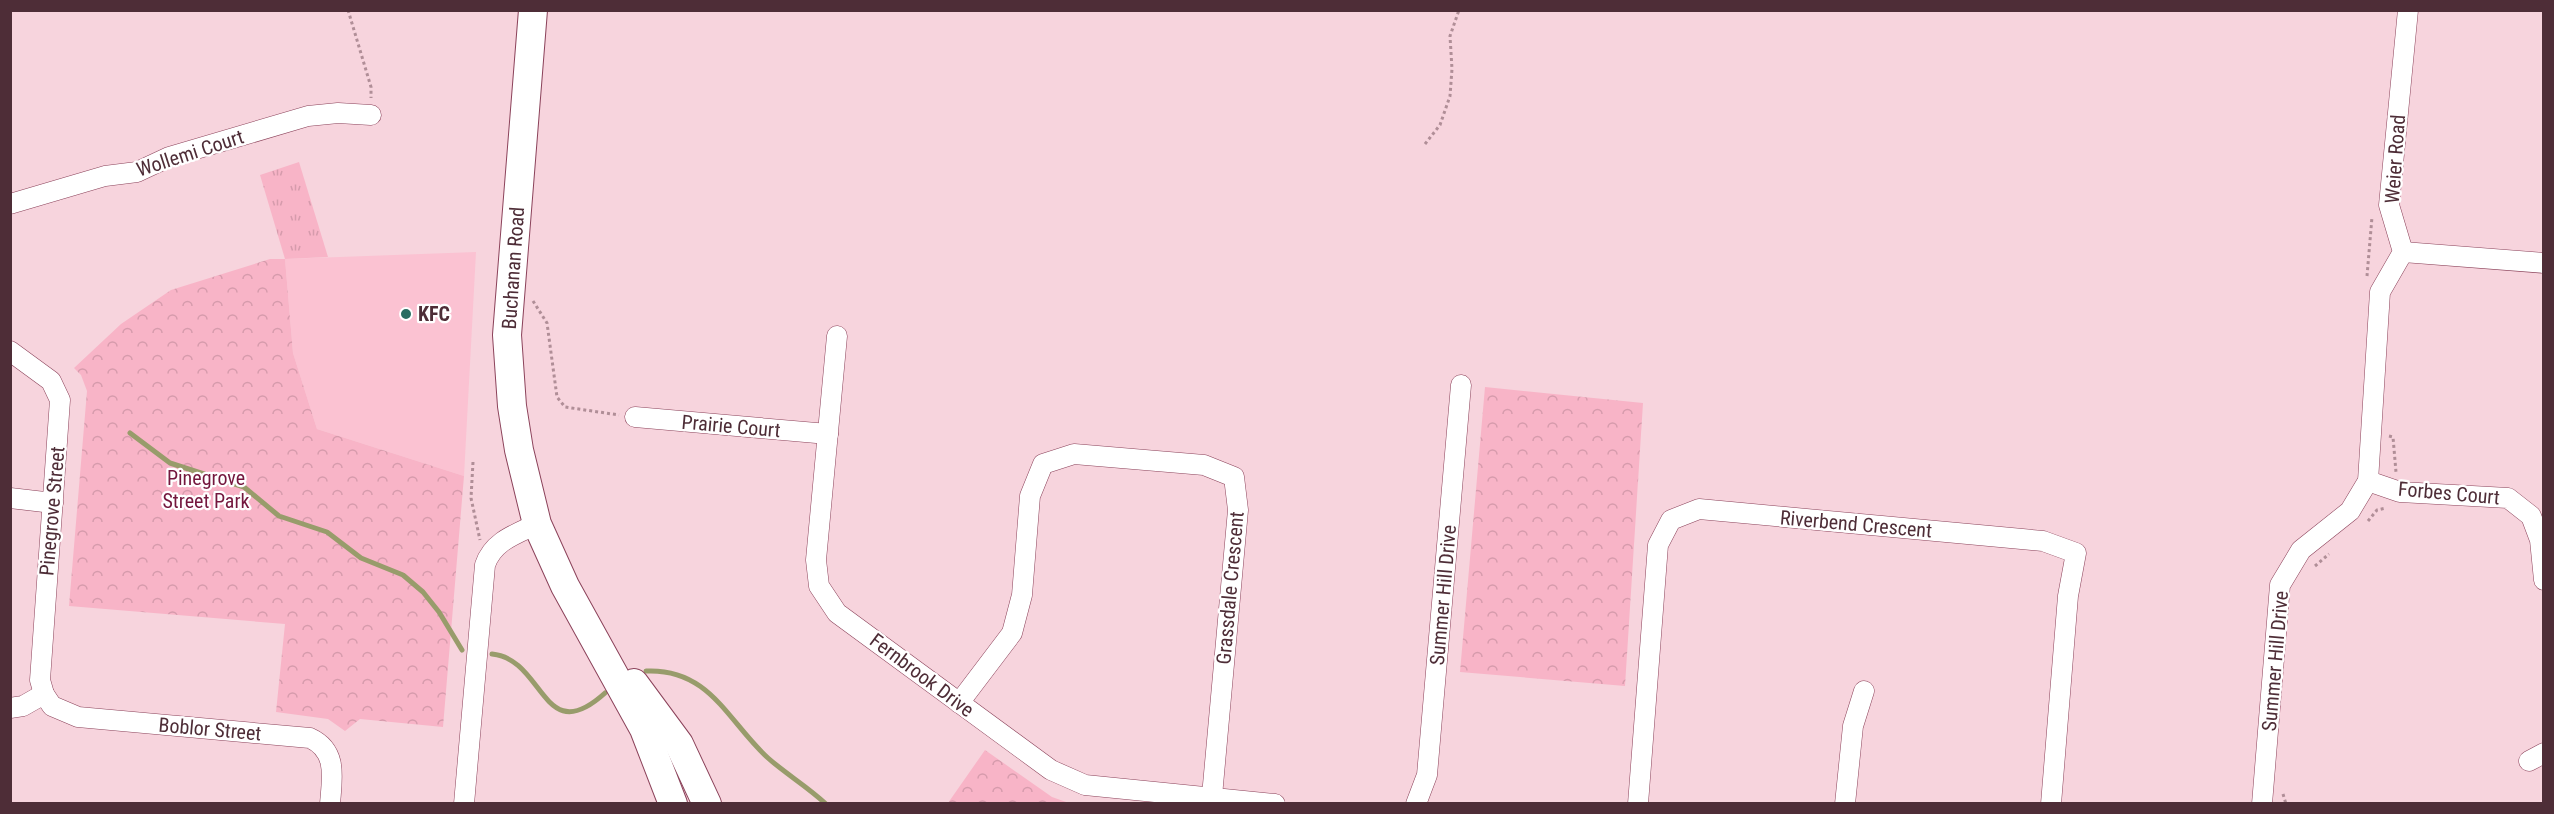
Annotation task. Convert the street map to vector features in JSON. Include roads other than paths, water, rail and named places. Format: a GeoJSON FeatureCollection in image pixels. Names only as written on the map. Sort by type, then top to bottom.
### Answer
{"type":"FeatureCollection","features":[{"type":"Feature","properties":{"kind":"main road","name":"Buchanan Road"},"geometry":{"type":"LineString","coordinates":[[533,10],[507,335],[512,406],[519,450],[537,524],[565,586],[644,729],[673,804]]}},
{"type":"Feature","properties":{"kind":"main road","name":"Buchanan Road"},"geometry":{"type":"LineString","coordinates":[[565,586],[679,744],[707,804]]}},
{"type":"Feature","properties":{"kind":"street","name":"Weier Road"},"geometry":{"type":"LineString","coordinates":[[2403,252],[2389,205],[2408,10]]}},
{"type":"Feature","properties":{"kind":"street","name":"Wollemi Court"},"geometry":{"type":"LineString","coordinates":[[10,204],[105,176],[137,172],[169,157],[308,116],[338,113],[371,115]]}},
{"type":"Feature","properties":{"kind":"street"},"geometry":{"type":"LineString","coordinates":[[2368,481],[2380,292],[2403,252],[2544,264]]}},
{"type":"Feature","properties":{"kind":"street","name":"Fernbrook Drive"},"geometry":{"type":"LineString","coordinates":[[837,336],[816,560],[819,586],[837,613],[1051,770],[1084,784],[1275,804]]}},
{"type":"Feature","properties":{"kind":"street","name":"Pinegrove Street"},"geometry":{"type":"LineString","coordinates":[[10,351],[51,381],[59,394],[60,408],[42,628],[40,673],[44,694]]}},
{"type":"Feature","properties":{"kind":"street","name":"Summer Hill Drive"},"geometry":{"type":"LineString","coordinates":[[1416,804],[1427,775],[1461,385]]}},
{"type":"Feature","properties":{"kind":"street","name":"Prairie Court"},"geometry":{"type":"LineString","coordinates":[[635,417],[828,434]]}},
{"type":"Feature","properties":{"kind":"street","name":"Grassdale Crescent"},"geometry":{"type":"LineString","coordinates":[[958,702],[1012,633],[1022,595],[1030,496],[1043,464],[1074,454],[1204,465],[1234,477],[1238,510],[1212,796]]}},
{"type":"Feature","properties":{"kind":"street","name":"Summer Hill Drive"},"geometry":{"type":"LineString","coordinates":[[2262,804],[2280,585],[2301,550],[2350,511],[2368,481]]}},
{"type":"Feature","properties":{"kind":"street","name":"Forbes Court"},"geometry":{"type":"LineString","coordinates":[[2368,481],[2393,489],[2508,498],[2531,516],[2540,540],[2544,580]]}},
{"type":"Feature","properties":{"kind":"street"},"geometry":{"type":"LineString","coordinates":[[10,498],[52,503]]}},
{"type":"Feature","properties":{"kind":"street","name":"Riverbend Crescent"},"geometry":{"type":"LineString","coordinates":[[1638,804],[1658,545],[1671,520],[1699,509],[2043,541],[2076,553],[2068,596],[2051,804]]}},
{"type":"Feature","properties":{"kind":"street"},"geometry":{"type":"LineString","coordinates":[[464,804],[488,554],[505,539],[537,524]]}},
{"type":"Feature","properties":{"kind":"street"},"geometry":{"type":"LineString","coordinates":[[1845,804],[1853,726],[1864,691]]}},
{"type":"Feature","properties":{"kind":"street"},"geometry":{"type":"LineString","coordinates":[[10,708],[23,706],[44,694]]}},
{"type":"Feature","properties":{"kind":"street","name":"Boblor Street"},"geometry":{"type":"LineString","coordinates":[[44,694],[56,709],[78,717],[310,738],[320,744],[330,757],[332,772],[330,804]]}},
{"type":"Feature","properties":{"kind":"waterway"},"geometry":{"type":"LineString","coordinates":[[130,433],[170,463],[244,487],[279,516],[327,532],[361,558],[403,575],[423,592],[439,612],[462,650]]}},
{"type":"Feature","properties":{"kind":"waterway"},"geometry":{"type":"LineString","coordinates":[[492,654],[509,659],[523,670],[556,707],[568,712],[584,708],[605,693]]}},
{"type":"Feature","properties":{"kind":"waterway"},"geometry":{"type":"LineString","coordinates":[[646,671],[668,672],[686,678],[702,688],[716,700],[768,758],[826,804]]}},
{"type":"Feature","properties":{"kind":"place","name":"KFC"},"geometry":{"type":"Point","coordinates":[406,314]}},
{"type":"Feature","properties":{"kind":"park label","name":"Pinegrove Street Park"},"geometry":{"type":"Point","coordinates":[206,490]}}]}
